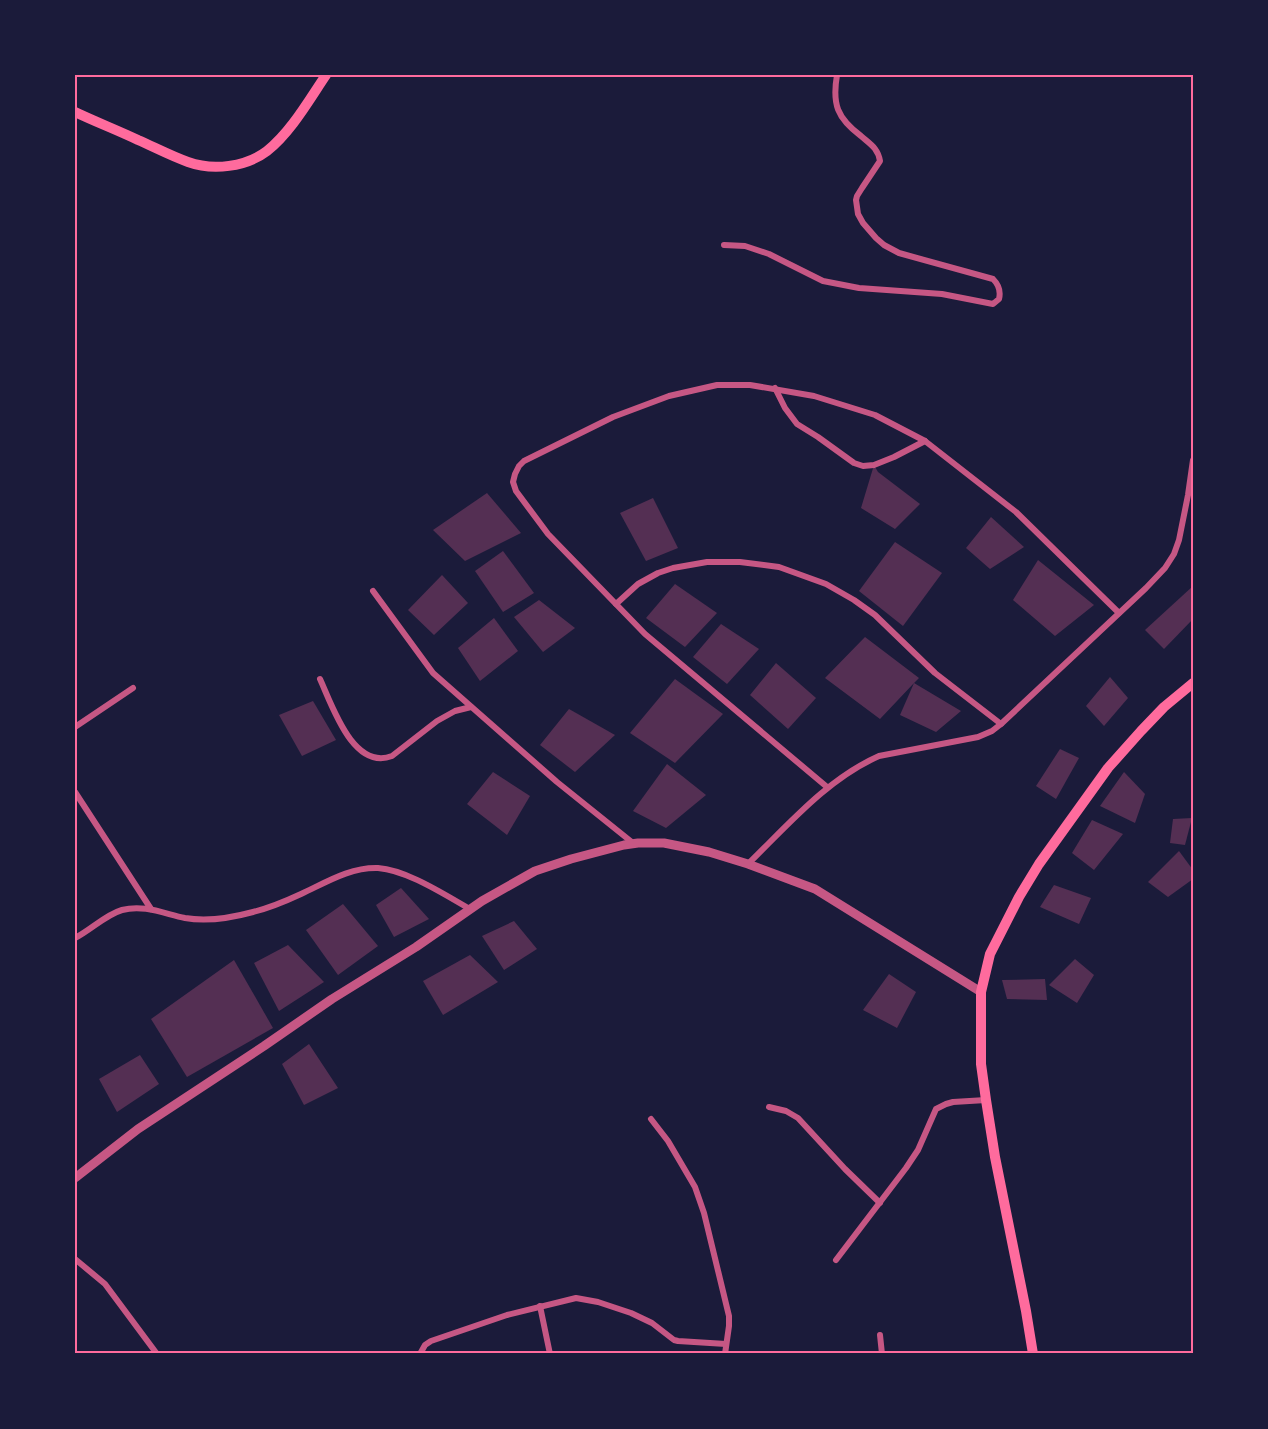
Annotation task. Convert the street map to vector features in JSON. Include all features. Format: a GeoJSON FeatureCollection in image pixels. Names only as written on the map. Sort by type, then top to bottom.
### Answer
{"type":"FeatureCollection","features":[{"type":"Feature","properties":{"kind":"main road"},"geometry":{"type":"LineString","coordinates":[[75,111],[189,162],[212,167],[234,165],[255,158],[268,150],[302,110],[326,75]]}},
{"type":"Feature","properties":{"kind":"main road"},"geometry":{"type":"LineString","coordinates":[[1033,1354],[995,1157],[981,1064],[981,992],[990,954],[1039,864],[1108,768],[1140,731],[1193,682]]}},
{"type":"Feature","properties":{"kind":"street"},"geometry":{"type":"LineString","coordinates":[[724,245],[745,246],[769,254],[823,281],[858,288],[942,294],[993,304],[999,299],[1000,291],[993,279],[899,253],[884,245],[862,223],[856,204],[857,196],[880,161],[879,154],[875,147],[850,127],[837,109],[835,90],[837,75]]}},
{"type":"Feature","properties":{"kind":"street"},"geometry":{"type":"LineString","coordinates":[[827,787],[645,634],[548,534],[516,491],[513,482],[519,466],[524,461],[614,417],[669,396],[717,385],[750,385],[813,396],[875,415],[925,441],[1016,512],[1119,613]]}},
{"type":"Feature","properties":{"kind":"street"},"geometry":{"type":"LineString","coordinates":[[775,388],[784,408],[797,424],[854,463],[863,466],[874,465],[925,441]]}},
{"type":"Feature","properties":{"kind":"street"},"geometry":{"type":"LineString","coordinates":[[748,864],[827,787],[853,770],[879,756],[978,737],[1001,724],[1165,568],[1179,540],[1193,460]]}},
{"type":"Feature","properties":{"kind":"street"},"geometry":{"type":"LineString","coordinates":[[616,604],[638,584],[673,568],[706,562],[740,562],[779,567],[826,584],[854,600],[875,615],[935,673],[1001,724]]}},
{"type":"Feature","properties":{"kind":"street"},"geometry":{"type":"LineString","coordinates":[[373,591],[433,673],[557,782],[633,844]]}},
{"type":"Feature","properties":{"kind":"street"},"geometry":{"type":"LineString","coordinates":[[320,679],[349,740],[358,749],[379,759],[392,756],[437,721],[454,711],[471,707]]}},
{"type":"Feature","properties":{"kind":"street"},"geometry":{"type":"LineString","coordinates":[[75,727],[133,688]]}},
{"type":"Feature","properties":{"kind":"street"},"geometry":{"type":"LineString","coordinates":[[75,792],[151,909]]}},
{"type":"Feature","properties":{"kind":"street"},"geometry":{"type":"LineString","coordinates":[[75,1178],[138,1129],[332,999],[416,947],[482,901],[535,871],[633,844],[664,843],[709,852],[815,889],[981,992]]}},
{"type":"Feature","properties":{"kind":"street"},"geometry":{"type":"LineString","coordinates":[[75,938],[121,910],[151,909],[185,918],[219,919],[255,912],[351,871],[378,868],[397,872],[470,909]]}},
{"type":"Feature","properties":{"kind":"street"},"geometry":{"type":"LineString","coordinates":[[836,1260],[918,1150],[936,1109],[953,1102],[986,1100]]}},
{"type":"Feature","properties":{"kind":"street"},"geometry":{"type":"LineString","coordinates":[[769,1107],[786,1111],[798,1118],[844,1169],[880,1203]]}},
{"type":"Feature","properties":{"kind":"street"},"geometry":{"type":"LineString","coordinates":[[651,1119],[684,1166],[701,1204],[727,1305],[729,1326],[725,1354]]}},
{"type":"Feature","properties":{"kind":"street"},"geometry":{"type":"LineString","coordinates":[[75,1259],[105,1284],[157,1354]]}},
{"type":"Feature","properties":{"kind":"street"},"geometry":{"type":"LineString","coordinates":[[420,1354],[425,1345],[431,1341],[507,1315],[576,1298],[637,1316],[652,1323],[678,1341],[726,1344]]}},
{"type":"Feature","properties":{"kind":"street"},"geometry":{"type":"LineString","coordinates":[[540,1306],[550,1354]]}},
{"type":"Feature","properties":{"kind":"street"},"geometry":{"type":"LineString","coordinates":[[880,1335],[882,1354]]}},
{"type":"Feature","properties":{"kind":"building"},"geometry":{"type":"Polygon","coordinates":[[[874,465],[878,472],[920,504],[895,529],[861,508],[874,465]]]}},
{"type":"Feature","properties":{"kind":"building"},"geometry":{"type":"Polygon","coordinates":[[[487,493],[521,533],[465,561],[433,530],[487,493]]]}},
{"type":"Feature","properties":{"kind":"building"},"geometry":{"type":"Polygon","coordinates":[[[653,498],[678,548],[646,561],[620,513],[653,498]]]}},
{"type":"Feature","properties":{"kind":"building"},"geometry":{"type":"Polygon","coordinates":[[[991,517],[1024,547],[990,569],[966,548],[991,517]]]}},
{"type":"Feature","properties":{"kind":"building"},"geometry":{"type":"Polygon","coordinates":[[[895,542],[942,573],[903,626],[859,591],[895,542]]]}},
{"type":"Feature","properties":{"kind":"building"},"geometry":{"type":"Polygon","coordinates":[[[503,551],[534,593],[503,612],[475,571],[503,551]]]}},
{"type":"Feature","properties":{"kind":"building"},"geometry":{"type":"Polygon","coordinates":[[[1038,560],[1094,605],[1055,636],[1013,600],[1038,560]]]}},
{"type":"Feature","properties":{"kind":"building"},"geometry":{"type":"Polygon","coordinates":[[[442,575],[468,603],[434,635],[408,610],[442,575]]]}},
{"type":"Feature","properties":{"kind":"building"},"geometry":{"type":"Polygon","coordinates":[[[675,584],[717,613],[685,647],[646,618],[675,584]]]}},
{"type":"Feature","properties":{"kind":"building"},"geometry":{"type":"Polygon","coordinates":[[[1193,586],[1193,619],[1164,649],[1145,630],[1193,586]]]}},
{"type":"Feature","properties":{"kind":"building"},"geometry":{"type":"Polygon","coordinates":[[[539,600],[575,628],[543,652],[514,617],[539,600]]]}},
{"type":"Feature","properties":{"kind":"building"},"geometry":{"type":"Polygon","coordinates":[[[494,618],[518,651],[480,681],[458,648],[494,618]]]}},
{"type":"Feature","properties":{"kind":"building"},"geometry":{"type":"Polygon","coordinates":[[[721,624],[759,649],[727,684],[693,657],[721,624]]]}},
{"type":"Feature","properties":{"kind":"building"},"geometry":{"type":"Polygon","coordinates":[[[865,637],[919,678],[880,719],[825,678],[865,637]]]}},
{"type":"Feature","properties":{"kind":"building"},"geometry":{"type":"Polygon","coordinates":[[[776,663],[816,698],[788,729],[750,695],[776,663]]]}},
{"type":"Feature","properties":{"kind":"building"},"geometry":{"type":"Polygon","coordinates":[[[1110,677],[1128,698],[1104,726],[1086,706],[1110,677]]]}},
{"type":"Feature","properties":{"kind":"building"},"geometry":{"type":"Polygon","coordinates":[[[675,679],[723,714],[675,763],[630,733],[675,679]]]}},
{"type":"Feature","properties":{"kind":"building"},"geometry":{"type":"Polygon","coordinates":[[[914,683],[961,711],[936,732],[900,715],[914,683]]]}},
{"type":"Feature","properties":{"kind":"building"},"geometry":{"type":"Polygon","coordinates":[[[313,701],[336,740],[302,756],[279,715],[313,701]]]}},
{"type":"Feature","properties":{"kind":"building"},"geometry":{"type":"Polygon","coordinates":[[[569,709],[615,735],[575,772],[540,745],[569,709]]]}},
{"type":"Feature","properties":{"kind":"building"},"geometry":{"type":"Polygon","coordinates":[[[1060,749],[1079,758],[1056,799],[1036,786],[1060,749]]]}},
{"type":"Feature","properties":{"kind":"building"},"geometry":{"type":"Polygon","coordinates":[[[667,764],[706,795],[666,828],[633,811],[667,764]]]}},
{"type":"Feature","properties":{"kind":"building"},"geometry":{"type":"Polygon","coordinates":[[[493,772],[530,796],[507,835],[467,804],[493,772]]]}},
{"type":"Feature","properties":{"kind":"building"},"geometry":{"type":"Polygon","coordinates":[[[1124,772],[1145,794],[1135,823],[1100,806],[1124,772]]]}},
{"type":"Feature","properties":{"kind":"building"},"geometry":{"type":"Polygon","coordinates":[[[1192,818],[1185,845],[1170,843],[1173,819],[1192,818]]]}},
{"type":"Feature","properties":{"kind":"building"},"geometry":{"type":"Polygon","coordinates":[[[1092,820],[1123,834],[1094,870],[1072,853],[1092,820]]]}},
{"type":"Feature","properties":{"kind":"building"},"geometry":{"type":"Polygon","coordinates":[[[1179,851],[1193,870],[1193,879],[1168,897],[1148,882],[1179,851]]]}},
{"type":"Feature","properties":{"kind":"building"},"geometry":{"type":"Polygon","coordinates":[[[1054,885],[1091,898],[1079,924],[1040,907],[1054,885]]]}},
{"type":"Feature","properties":{"kind":"building"},"geometry":{"type":"Polygon","coordinates":[[[401,888],[429,919],[394,937],[376,905],[401,888]]]}},
{"type":"Feature","properties":{"kind":"building"},"geometry":{"type":"Polygon","coordinates":[[[343,904],[378,946],[338,975],[306,930],[343,904]]]}},
{"type":"Feature","properties":{"kind":"building"},"geometry":{"type":"Polygon","coordinates":[[[514,921],[537,949],[504,970],[482,936],[514,921]]]}},
{"type":"Feature","properties":{"kind":"building"},"geometry":{"type":"Polygon","coordinates":[[[288,945],[324,982],[279,1011],[254,963],[288,945]]]}},
{"type":"Feature","properties":{"kind":"building"},"geometry":{"type":"Polygon","coordinates":[[[470,955],[498,982],[443,1015],[423,981],[470,955]]]}},
{"type":"Feature","properties":{"kind":"building"},"geometry":{"type":"Polygon","coordinates":[[[1075,959],[1094,975],[1077,1003],[1049,985],[1075,959]]]}},
{"type":"Feature","properties":{"kind":"building"},"geometry":{"type":"Polygon","coordinates":[[[234,960],[273,1028],[187,1077],[151,1019],[234,960]]]}},
{"type":"Feature","properties":{"kind":"building"},"geometry":{"type":"Polygon","coordinates":[[[889,974],[916,992],[897,1028],[863,1010],[889,974]]]}},
{"type":"Feature","properties":{"kind":"building"},"geometry":{"type":"Polygon","coordinates":[[[1045,979],[1047,1000],[1007,999],[1002,980],[1045,979]]]}},
{"type":"Feature","properties":{"kind":"building"},"geometry":{"type":"Polygon","coordinates":[[[309,1044],[338,1088],[304,1105],[282,1064],[309,1044]]]}},
{"type":"Feature","properties":{"kind":"building"},"geometry":{"type":"Polygon","coordinates":[[[140,1055],[159,1084],[117,1112],[99,1079],[140,1055]]]}}]}
